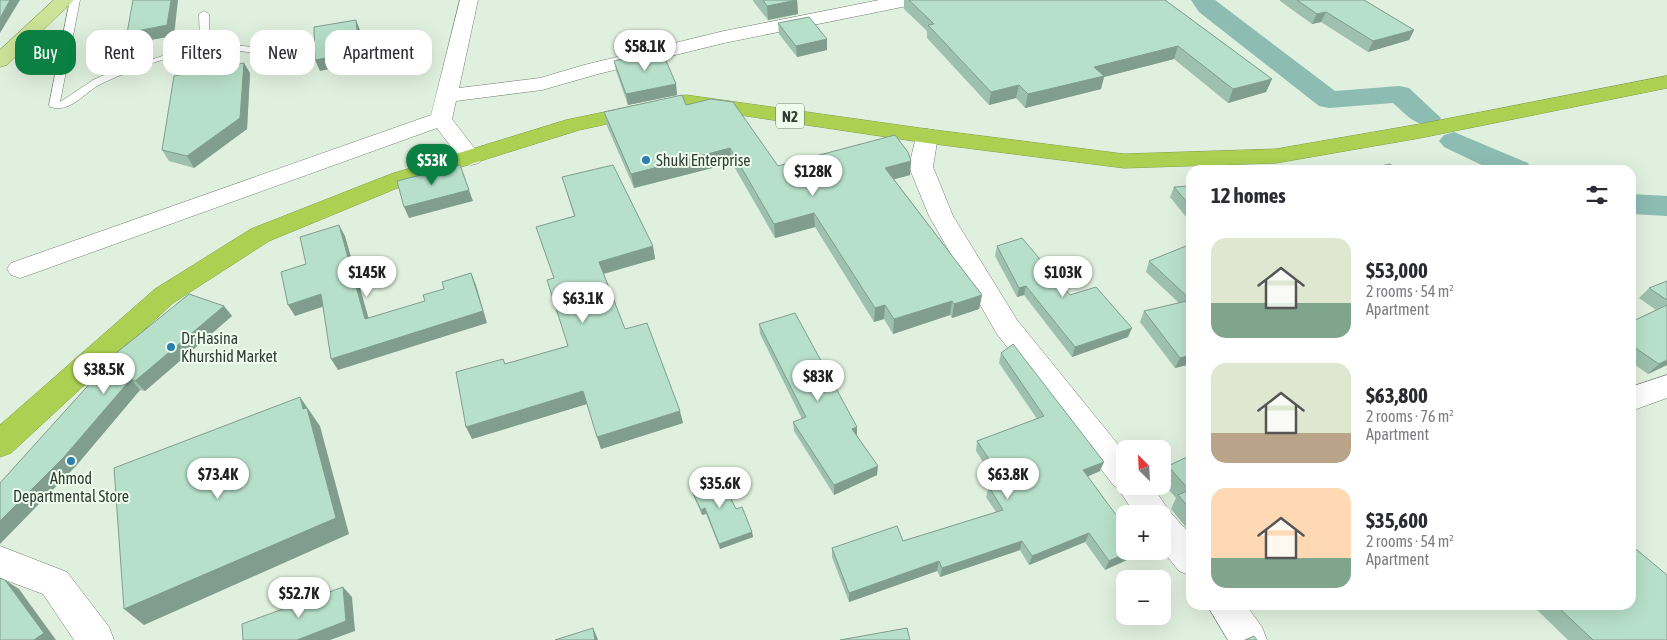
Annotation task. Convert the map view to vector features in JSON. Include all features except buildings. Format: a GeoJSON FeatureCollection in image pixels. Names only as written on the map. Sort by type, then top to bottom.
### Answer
{"type":"FeatureCollection","features":[{"type":"Feature","properties":{"kind":"highway","name":"N2"},"geometry":{"type":"LineString","coordinates":[[0,444],[164,296],[260,236],[399,179],[574,125],[686,101],[927,136],[1124,161],[1276,156],[1420,131],[1667,82]]}},
{"type":"Feature","properties":{"kind":"main road"},"geometry":{"type":"LineString","coordinates":[[0,61],[65,0]]}},
{"type":"Feature","properties":{"kind":"street"},"geometry":{"type":"LineString","coordinates":[[469,0],[444,107],[471,158]]}},
{"type":"Feature","properties":{"kind":"street"},"geometry":{"type":"LineString","coordinates":[[20,269],[444,107],[724,37],[907,0]]}},
{"type":"Feature","properties":{"kind":"street"},"geometry":{"type":"LineString","coordinates":[[927,136],[921,167],[941,216],[1007,326],[1116,465]]}},
{"type":"Feature","properties":{"kind":"street"},"geometry":{"type":"LineString","coordinates":[[1636,396],[1667,386]]}},
{"type":"Feature","properties":{"kind":"street"},"geometry":{"type":"LineString","coordinates":[[1140,495],[1148,505]]}},
{"type":"Feature","properties":{"kind":"street"},"geometry":{"type":"LineString","coordinates":[[1171,535],[1186,554]]}},
{"type":"Feature","properties":{"kind":"street"},"geometry":{"type":"LineString","coordinates":[[0,562],[55,584],[96,640]]}},
{"type":"Feature","properties":{"kind":"street"},"geometry":{"type":"LineString","coordinates":[[1228,610],[1249,640]]}},
{"type":"Feature","properties":{"kind":"lane"},"geometry":{"type":"LineString","coordinates":[[75,0],[54,105],[65,104],[96,82],[163,58]]}},
{"type":"Feature","properties":{"kind":"lane"},"geometry":{"type":"LineString","coordinates":[[204,14],[204,30]]}},
{"type":"Feature","properties":{"kind":"waterway"},"geometry":{"type":"LineString","coordinates":[[1203,0],[1208,7],[1329,100],[1399,94],[1427,118]]}},
{"type":"Feature","properties":{"kind":"waterway"},"geometry":{"type":"LineString","coordinates":[[1454,141],[1506,165]]}},
{"type":"Feature","properties":{"kind":"waterway"},"geometry":{"type":"LineString","coordinates":[[1636,204],[1667,206]]}},
{"type":"Feature","properties":{"kind":"place","name":"Shuki Enterprise"},"geometry":{"type":"Point","coordinates":[646,160]}},
{"type":"Feature","properties":{"kind":"place","name":"Dr Hasina Khurshid Market"},"geometry":{"type":"Point","coordinates":[171,347]}},
{"type":"Feature","properties":{"kind":"place","name":"Ahmod Departmental Store"},"geometry":{"type":"Point","coordinates":[71,461]}}]}
